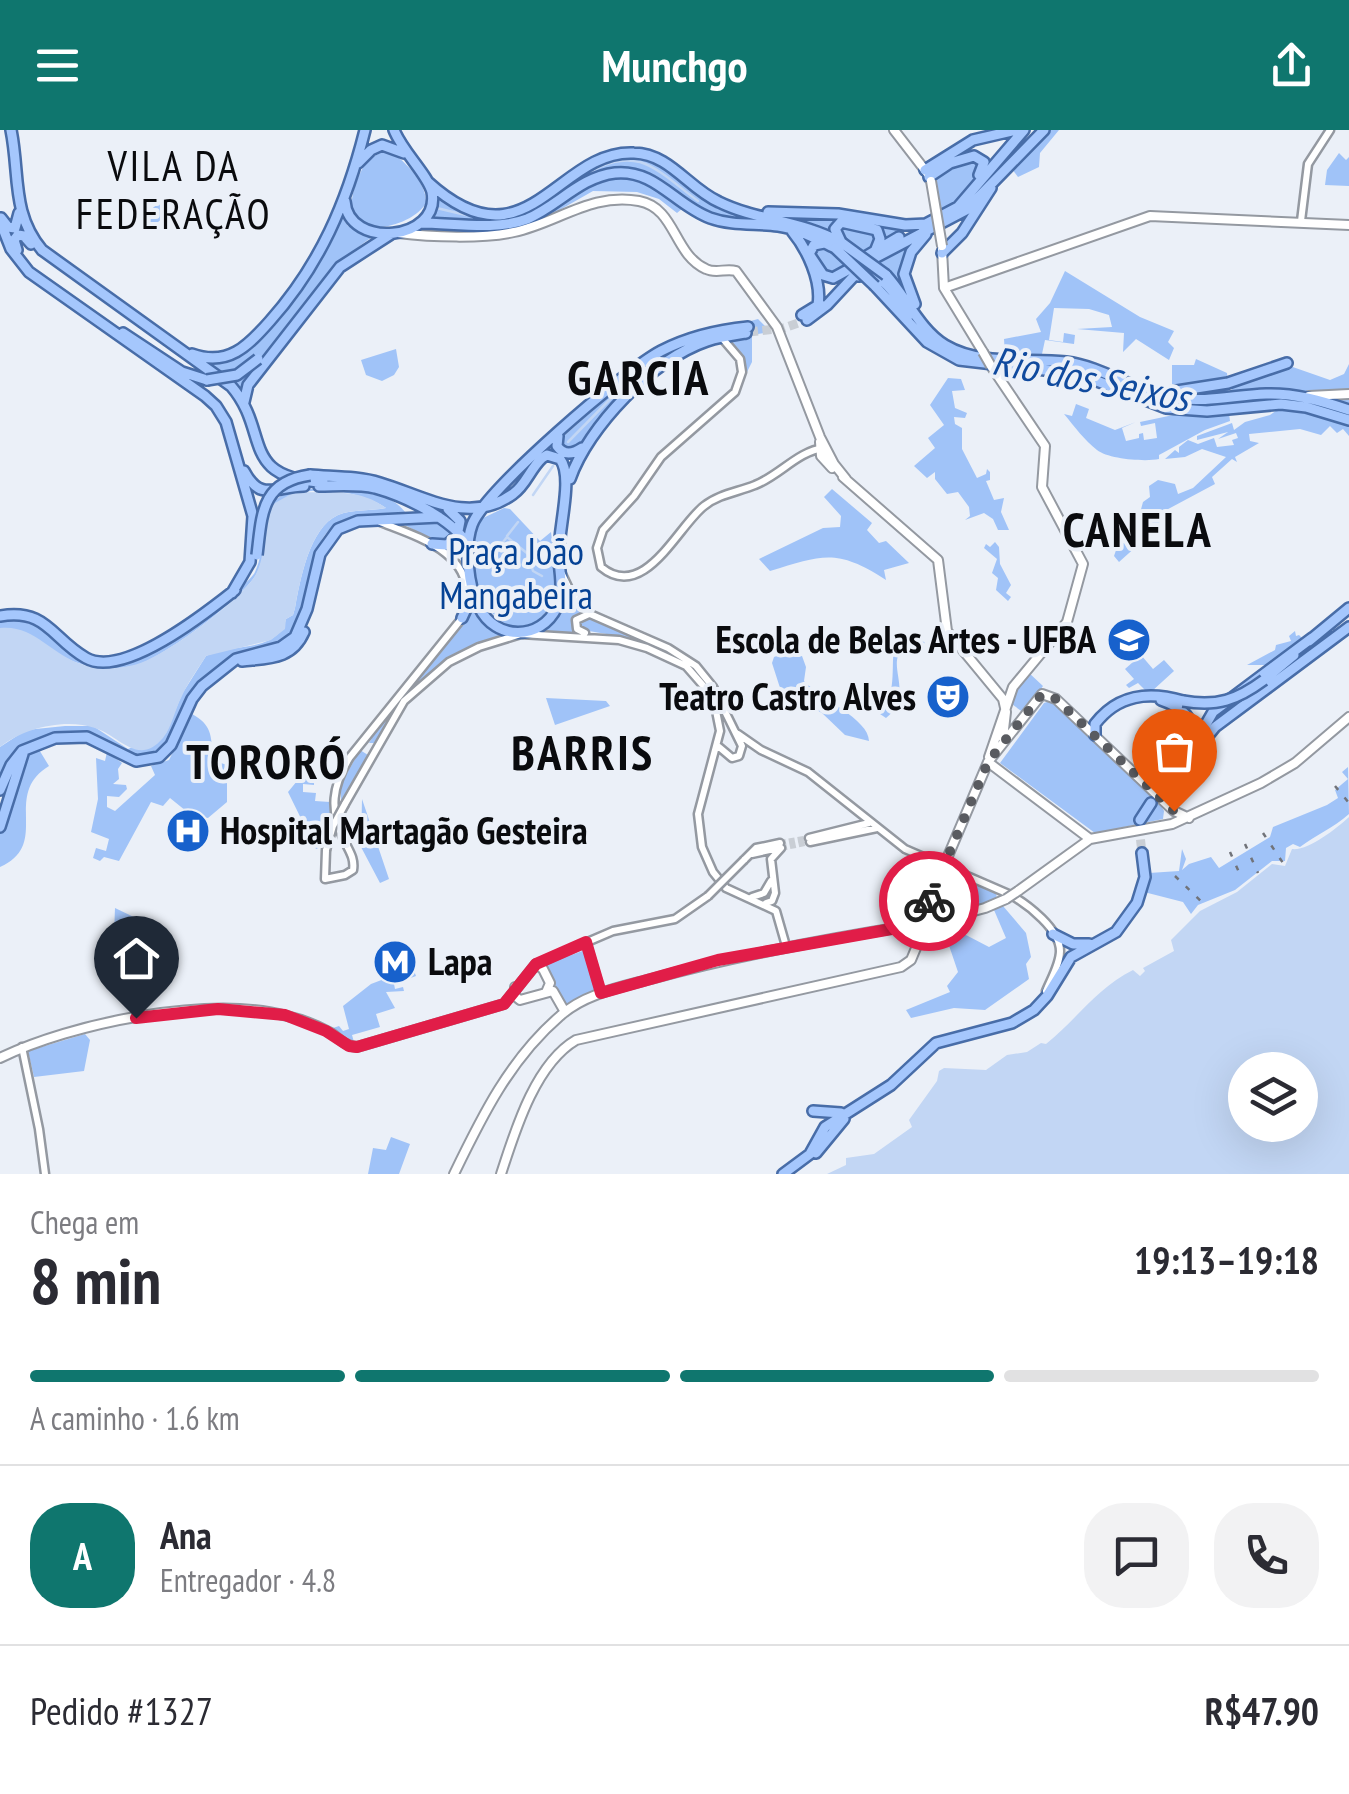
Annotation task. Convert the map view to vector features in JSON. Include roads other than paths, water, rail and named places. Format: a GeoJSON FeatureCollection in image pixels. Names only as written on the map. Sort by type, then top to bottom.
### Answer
{"type":"FeatureCollection","features":[{"type":"Feature","properties":{"kind":"main road"},"geometry":{"type":"LineString","coordinates":[[11,130],[19,208],[35,242],[68,272],[231,386],[244,405],[260,451],[278,472],[298,481],[384,484]]}},
{"type":"Feature","properties":{"kind":"main road"},"geometry":{"type":"LineString","coordinates":[[180,350],[207,359],[221,359],[248,345],[309,272],[346,199],[365,130]]}},
{"type":"Feature","properties":{"kind":"main road"},"geometry":{"type":"LineString","coordinates":[[394,130],[406,155],[428,182],[465,206],[489,214],[507,213],[538,202],[604,158],[636,153],[662,160],[702,193],[740,210],[804,225],[840,244],[886,275],[947,351]]}},
{"type":"Feature","properties":{"kind":"main road"},"geometry":{"type":"LineString","coordinates":[[501,1174],[528,1100],[559,1054],[576,1040],[894,969],[911,960],[926,907],[988,762],[1011,692],[1068,622],[1082,564],[1042,486],[1045,446],[944,288],[942,250],[928,176],[894,130]]}},
{"type":"Feature","properties":{"kind":"main road"},"geometry":{"type":"LineString","coordinates":[[928,176],[973,140],[1016,130]]}},
{"type":"Feature","properties":{"kind":"main road"},"geometry":{"type":"LineString","coordinates":[[840,244],[814,245],[809,254],[823,276],[832,278],[964,200],[1024,130]]}},
{"type":"Feature","properties":{"kind":"main road"},"geometry":{"type":"LineString","coordinates":[[854,266],[834,292],[826,306],[805,317],[818,305],[834,292],[847,282],[874,257],[966,210],[1044,130]]}},
{"type":"Feature","properties":{"kind":"main road"},"geometry":{"type":"LineString","coordinates":[[357,164],[382,145],[406,155]]}},
{"type":"Feature","properties":{"kind":"main road"},"geometry":{"type":"LineString","coordinates":[[928,176],[957,160],[980,158],[984,168],[964,200]]}},
{"type":"Feature","properties":{"kind":"main road"},"geometry":{"type":"LineString","coordinates":[[244,405],[246,387],[345,262],[419,223],[518,222],[540,213],[589,180],[620,173],[650,179],[694,210],[722,222],[790,228],[824,243]]}},
{"type":"Feature","properties":{"kind":"main road"},"geometry":{"type":"LineString","coordinates":[[942,250],[962,233],[995,179]]}},
{"type":"Feature","properties":{"kind":"main road"},"geometry":{"type":"LineString","coordinates":[[419,223],[432,202],[428,182]]}},
{"type":"Feature","properties":{"kind":"main road"},"geometry":{"type":"LineString","coordinates":[[694,210],[706,206],[702,193]]}},
{"type":"Feature","properties":{"kind":"main road"},"geometry":{"type":"LineString","coordinates":[[346,199],[346,212],[356,224],[367,230],[395,234],[506,234],[539,225],[589,203],[636,200],[664,213],[680,246],[707,270],[734,270],[772,319],[820,437],[824,460],[938,560],[947,631],[1000,695],[1005,708],[1006,728],[1001,744]]}},
{"type":"Feature","properties":{"kind":"main road"},"geometry":{"type":"LineString","coordinates":[[0,218],[8,228],[14,228],[19,208]]}},
{"type":"Feature","properties":{"kind":"main road"},"geometry":{"type":"LineString","coordinates":[[740,210],[838,214],[926,224]]}},
{"type":"Feature","properties":{"kind":"main road"},"geometry":{"type":"LineString","coordinates":[[944,288],[1143,217],[1349,224]]}},
{"type":"Feature","properties":{"kind":"main road"},"geometry":{"type":"LineString","coordinates":[[0,218],[6,240],[22,266],[216,406],[226,422],[254,516],[250,562],[232,592]]}},
{"type":"Feature","properties":{"kind":"main road"},"geometry":{"type":"LineString","coordinates":[[876,249],[880,239],[877,230],[847,221],[835,229],[840,244],[920,335],[967,362],[1079,374],[1166,408],[1216,410],[1280,404],[1349,420]]}},
{"type":"Feature","properties":{"kind":"main road"},"geometry":{"type":"LineString","coordinates":[[419,223],[432,234]]}},
{"type":"Feature","properties":{"kind":"main road"},"geometry":{"type":"LineString","coordinates":[[942,224],[916,245],[904,278],[911,297],[947,351]]}},
{"type":"Feature","properties":{"kind":"main road"},"geometry":{"type":"LineString","coordinates":[[790,228],[819,287],[818,305]]}},
{"type":"Feature","properties":{"kind":"main road"},"geometry":{"type":"LineString","coordinates":[[53,290],[27,265],[16,248],[16,236],[24,236],[48,262],[68,272]]}},
{"type":"Feature","properties":{"kind":"main road"},"geometry":{"type":"LineString","coordinates":[[942,273],[959,280]]}},
{"type":"Feature","properties":{"kind":"main road"},"geometry":{"type":"LineString","coordinates":[[847,282],[867,274],[882,279],[923,334],[947,351],[967,356],[1085,366],[1157,395],[1222,400],[1268,394],[1349,394]]}},
{"type":"Feature","properties":{"kind":"main road"},"geometry":{"type":"LineString","coordinates":[[819,287],[834,292]]}},
{"type":"Feature","properties":{"kind":"main road"},"geometry":{"type":"LineString","coordinates":[[100,322],[190,376],[212,380],[237,375],[293,326]]}},
{"type":"Feature","properties":{"kind":"main road"},"geometry":{"type":"LineString","coordinates":[[708,337],[665,349],[635,367],[482,506],[468,545],[473,588],[487,619],[521,634],[536,630],[554,613],[562,592],[558,535],[566,490],[586,444],[610,414],[678,356],[708,337],[727,342],[748,330],[708,337]]}},
{"type":"Feature","properties":{"kind":"main road"},"geometry":{"type":"LineString","coordinates":[[1188,395],[1280,363]]}},
{"type":"Feature","properties":{"kind":"main road"},"geometry":{"type":"LineString","coordinates":[[1300,396],[1349,410]]}},
{"type":"Feature","properties":{"kind":"main road"},"geometry":{"type":"LineString","coordinates":[[559,433],[558,446],[564,452],[572,454],[586,444]]}},
{"type":"Feature","properties":{"kind":"main road"},"geometry":{"type":"LineString","coordinates":[[822,448],[846,479]]}},
{"type":"Feature","properties":{"kind":"main road"},"geometry":{"type":"LineString","coordinates":[[0,790],[11,764],[26,748],[65,736],[87,737],[129,760],[159,757],[171,745],[195,694],[229,664],[276,658],[294,648],[304,633],[320,554],[328,540],[347,524],[494,505],[517,492],[547,454],[564,463],[566,490]]}},
{"type":"Feature","properties":{"kind":"main road"},"geometry":{"type":"LineString","coordinates":[[238,458],[249,481],[263,490],[366,487],[460,518],[452,543],[432,544]]}},
{"type":"Feature","properties":{"kind":"main road"},"geometry":{"type":"LineString","coordinates":[[0,616],[21,614],[39,620],[94,661],[130,656],[161,642],[246,580],[257,555],[263,510],[270,496],[286,481],[310,475],[384,484],[442,512]]}},
{"type":"Feature","properties":{"kind":"main road"},"geometry":{"type":"LineString","coordinates":[[459,530],[468,545]]}},
{"type":"Feature","properties":{"kind":"main road"},"geometry":{"type":"LineString","coordinates":[[462,618],[473,588]]}},
{"type":"Feature","properties":{"kind":"main road"},"geometry":{"type":"LineString","coordinates":[[1179,772],[1213,712],[1349,608]]}},
{"type":"Feature","properties":{"kind":"main road"},"geometry":{"type":"LineString","coordinates":[[1095,730],[1116,703],[1143,696],[1154,694],[1203,705],[1229,702],[1349,624]]}},
{"type":"Feature","properties":{"kind":"main road"},"geometry":{"type":"LineString","coordinates":[[1166,787],[1221,721],[1349,624]]}},
{"type":"Feature","properties":{"kind":"main road"},"geometry":{"type":"LineString","coordinates":[[1283,666],[1312,638]]}},
{"type":"Feature","properties":{"kind":"main road"},"geometry":{"type":"LineString","coordinates":[[1000,695],[1011,692]]}},
{"type":"Feature","properties":{"kind":"main road"},"geometry":{"type":"LineString","coordinates":[[988,762],[1042,694],[1056,699],[1095,730],[1174,811],[1189,818]]}},
{"type":"Feature","properties":{"kind":"main road"},"geometry":{"type":"LineString","coordinates":[[1143,696],[1169,702],[1183,711],[1193,725],[1194,745]]}},
{"type":"Feature","properties":{"kind":"main road"},"geometry":{"type":"LineString","coordinates":[[1225,702],[1222,707],[1226,711],[1244,703]]}},
{"type":"Feature","properties":{"kind":"main road"},"geometry":{"type":"LineString","coordinates":[[1213,712],[1220,713],[1221,721]]}},
{"type":"Feature","properties":{"kind":"main road"},"geometry":{"type":"LineString","coordinates":[[454,1174],[508,1072],[565,1012],[601,993],[708,963],[786,946],[918,929],[986,908],[1006,899],[1090,839],[1189,818],[1295,763],[1349,716]]}},
{"type":"Feature","properties":{"kind":"main road"},"geometry":{"type":"LineString","coordinates":[[0,827],[26,748]]}},
{"type":"Feature","properties":{"kind":"main road"},"geometry":{"type":"LineString","coordinates":[[988,762],[1090,839]]}},
{"type":"Feature","properties":{"kind":"main road"},"geometry":{"type":"LineString","coordinates":[[1162,826],[1169,818],[1166,802]]}},
{"type":"Feature","properties":{"kind":"main road"},"geometry":{"type":"LineString","coordinates":[[1140,820],[1151,803]]}},
{"type":"Feature","properties":{"kind":"main road"},"geometry":{"type":"LineString","coordinates":[[1172,824],[1174,811]]}},
{"type":"Feature","properties":{"kind":"main road"},"geometry":{"type":"LineString","coordinates":[[783,1174],[804,1159],[829,1123],[891,1085],[936,1043],[1012,1023],[1040,1004],[1070,958],[1116,932],[1141,897],[1145,869],[1142,853]]}},
{"type":"Feature","properties":{"kind":"main road"},"geometry":{"type":"LineString","coordinates":[[926,907],[931,917],[939,920]]}},
{"type":"Feature","properties":{"kind":"main road"},"geometry":{"type":"LineString","coordinates":[[1053,934],[1073,944],[1092,944]]}},
{"type":"Feature","properties":{"kind":"main road"},"geometry":{"type":"LineString","coordinates":[[0,1058],[22,1047],[106,1023],[218,1009],[285,1015],[357,1047],[504,1004],[515,987],[542,964],[550,988],[565,1012]]}},
{"type":"Feature","properties":{"kind":"main road"},"geometry":{"type":"LineString","coordinates":[[515,987],[515,996],[520,1000],[550,988]]}},
{"type":"Feature","properties":{"kind":"main road"},"geometry":{"type":"LineString","coordinates":[[818,1138],[813,1113],[838,1114],[858,1108]]}},
{"type":"Feature","properties":{"kind":"main road"},"geometry":{"type":"LineString","coordinates":[[794,1174],[858,1108]]}},
{"type":"Feature","properties":{"kind":"main road"},"geometry":{"type":"LineString","coordinates":[[817,1152],[829,1123]]}},
{"type":"Feature","properties":{"kind":"street"},"geometry":{"type":"LineString","coordinates":[[1301,222],[1308,164],[1330,130]]}},
{"type":"Feature","properties":{"kind":"street"},"geometry":{"type":"LineString","coordinates":[[727,342],[742,367],[739,386],[724,404],[661,457],[634,496],[607,524],[597,548],[602,566],[620,576],[644,569],[667,551],[708,502],[756,485],[822,448]]}},
{"type":"Feature","properties":{"kind":"street"},"geometry":{"type":"LineString","coordinates":[[802,458],[824,460]]}},
{"type":"Feature","properties":{"kind":"street"},"geometry":{"type":"LineString","coordinates":[[379,522],[432,544],[462,569],[467,597],[462,618],[340,774],[332,803],[336,823],[354,860],[353,870],[325,879],[326,850],[333,826],[345,804],[374,752],[404,702],[430,677],[479,647],[521,634],[611,638]]}},
{"type":"Feature","properties":{"kind":"street"},"geometry":{"type":"LineString","coordinates":[[560,568],[571,593],[590,614],[668,648],[708,678],[738,734],[742,750],[736,758],[722,752],[716,706],[694,674],[647,648],[578,629],[576,620],[590,614]]}},
{"type":"Feature","properties":{"kind":"street"},"geometry":{"type":"LineString","coordinates":[[738,734],[761,750],[808,772],[905,849],[1014,897],[1045,924],[1060,952],[1040,1004]]}},
{"type":"Feature","properties":{"kind":"street"},"geometry":{"type":"LineString","coordinates":[[718,742],[698,814],[698,831],[716,878],[732,892],[773,908],[786,946]]}},
{"type":"Feature","properties":{"kind":"street"},"geometry":{"type":"LineString","coordinates":[[362,743],[374,752]]}},
{"type":"Feature","properties":{"kind":"street"},"geometry":{"type":"LineString","coordinates":[[870,822],[809,840],[878,828]]}},
{"type":"Feature","properties":{"kind":"street"},"geometry":{"type":"LineString","coordinates":[[542,964],[621,929],[675,919],[708,896],[745,858],[780,845],[772,856],[774,898],[763,903]]}},
{"type":"Feature","properties":{"kind":"street"},"geometry":{"type":"LineString","coordinates":[[758,850],[772,873]]}},
{"type":"Feature","properties":{"kind":"street"},"geometry":{"type":"LineString","coordinates":[[746,897],[764,893],[772,873]]}},
{"type":"Feature","properties":{"kind":"street"},"geometry":{"type":"LineString","coordinates":[[586,942],[601,993]]}},
{"type":"Feature","properties":{"kind":"street"},"geometry":{"type":"LineString","coordinates":[[22,1047],[45,1174]]}},
{"type":"Feature","properties":{"kind":"waterway","name":"Rio dos Seixos"},"geometry":{"type":"LineString","coordinates":[[437,208],[485,218],[514,217],[530,211],[591,171],[623,161],[640,162],[655,169],[698,201]]}},
{"type":"Feature","properties":{"kind":"waterway","name":"Rio dos Seixos"},"geometry":{"type":"LineString","coordinates":[[568,442],[623,386],[665,356]]}},
{"type":"Feature","properties":{"kind":"waterway","name":"Rio dos Seixos"},"geometry":{"type":"LineString","coordinates":[[1040,365],[1074,368],[1110,381]]}},
{"type":"Feature","properties":{"kind":"waterway","name":"Rio dos Seixos"},"geometry":{"type":"LineString","coordinates":[[1159,401],[1205,406],[1265,398]]}},
{"type":"Feature","properties":{"kind":"waterway","name":"Rio dos Seixos"},"geometry":{"type":"LineString","coordinates":[[1273,398],[1295,400]]}},
{"type":"Feature","properties":{"kind":"waterway","name":"Rio dos Seixos"},"geometry":{"type":"LineString","coordinates":[[1303,402],[1349,415]]}},
{"type":"Feature","properties":{"kind":"waterway","name":"Rio dos Seixos"},"geometry":{"type":"LineString","coordinates":[[533,495],[553,466]]}},
{"type":"Feature","properties":{"kind":"waterway","name":"Rio dos Seixos"},"geometry":{"type":"LineString","coordinates":[[507,536],[518,522]]}},
{"type":"Feature","properties":{"kind":"waterway","name":"Rio dos Seixos"},"geometry":{"type":"LineString","coordinates":[[489,560],[507,537],[528,554],[533,571],[542,576]]}},
{"type":"Feature","properties":{"kind":"tunnel"},"geometry":{"type":"LineString","coordinates":[[749,332],[784,328],[807,320]]}},
{"type":"Feature","properties":{"kind":"tunnel"},"geometry":{"type":"LineString","coordinates":[[1139,826],[1142,853]]}},
{"type":"Feature","properties":{"kind":"tunnel"},"geometry":{"type":"LineString","coordinates":[[780,843],[809,838]]}},
{"type":"Feature","properties":{"kind":"tunnel"},"geometry":{"type":"LineString","coordinates":[[781,848],[810,842]]}},
{"type":"Feature","properties":{"kind":"railway"},"geometry":{"type":"LineString","coordinates":[[1335,786],[1349,803]]}},
{"type":"Feature","properties":{"kind":"railway"},"geometry":{"type":"LineString","coordinates":[[1263,833],[1285,866]]}},
{"type":"Feature","properties":{"kind":"railway"},"geometry":{"type":"LineString","coordinates":[[1245,844],[1258,873]]}},
{"type":"Feature","properties":{"kind":"railway"},"geometry":{"type":"LineString","coordinates":[[1230,852],[1242,879]]}},
{"type":"Feature","properties":{"kind":"railway"},"geometry":{"type":"LineString","coordinates":[[1175,876],[1207,907]]}},
{"type":"Feature","properties":{"kind":"place","name":"Escola de Belas Artes - UFBA"},"geometry":{"type":"Point","coordinates":[1129,640]}},
{"type":"Feature","properties":{"kind":"place","name":"Teatro Castro Alves"},"geometry":{"type":"Point","coordinates":[948,697]}},
{"type":"Feature","properties":{"kind":"place","name":"Hospital Martagão Gesteira"},"geometry":{"type":"Point","coordinates":[188,831]}},
{"type":"Feature","properties":{"kind":"place","name":"Lapa"},"geometry":{"type":"Point","coordinates":[395,962]}},
{"type":"Feature","properties":{"kind":"district","name":"VILA DA FEDERAÇÃO"},"geometry":{"type":"Point","coordinates":[174,190]}},
{"type":"Feature","properties":{"kind":"district","name":"GARCIA"},"geometry":{"type":"Point","coordinates":[639,378]}},
{"type":"Feature","properties":{"kind":"district","name":"CANELA"},"geometry":{"type":"Point","coordinates":[1138,530]}},
{"type":"Feature","properties":{"kind":"district","name":"BARRIS"},"geometry":{"type":"Point","coordinates":[583,753]}},
{"type":"Feature","properties":{"kind":"district","name":"TORORÓ"},"geometry":{"type":"Point","coordinates":[267,762]}},
{"type":"Feature","properties":{"kind":"park label","name":"Praça João Mangabeira"},"geometry":{"type":"Point","coordinates":[516,574]}}]}
